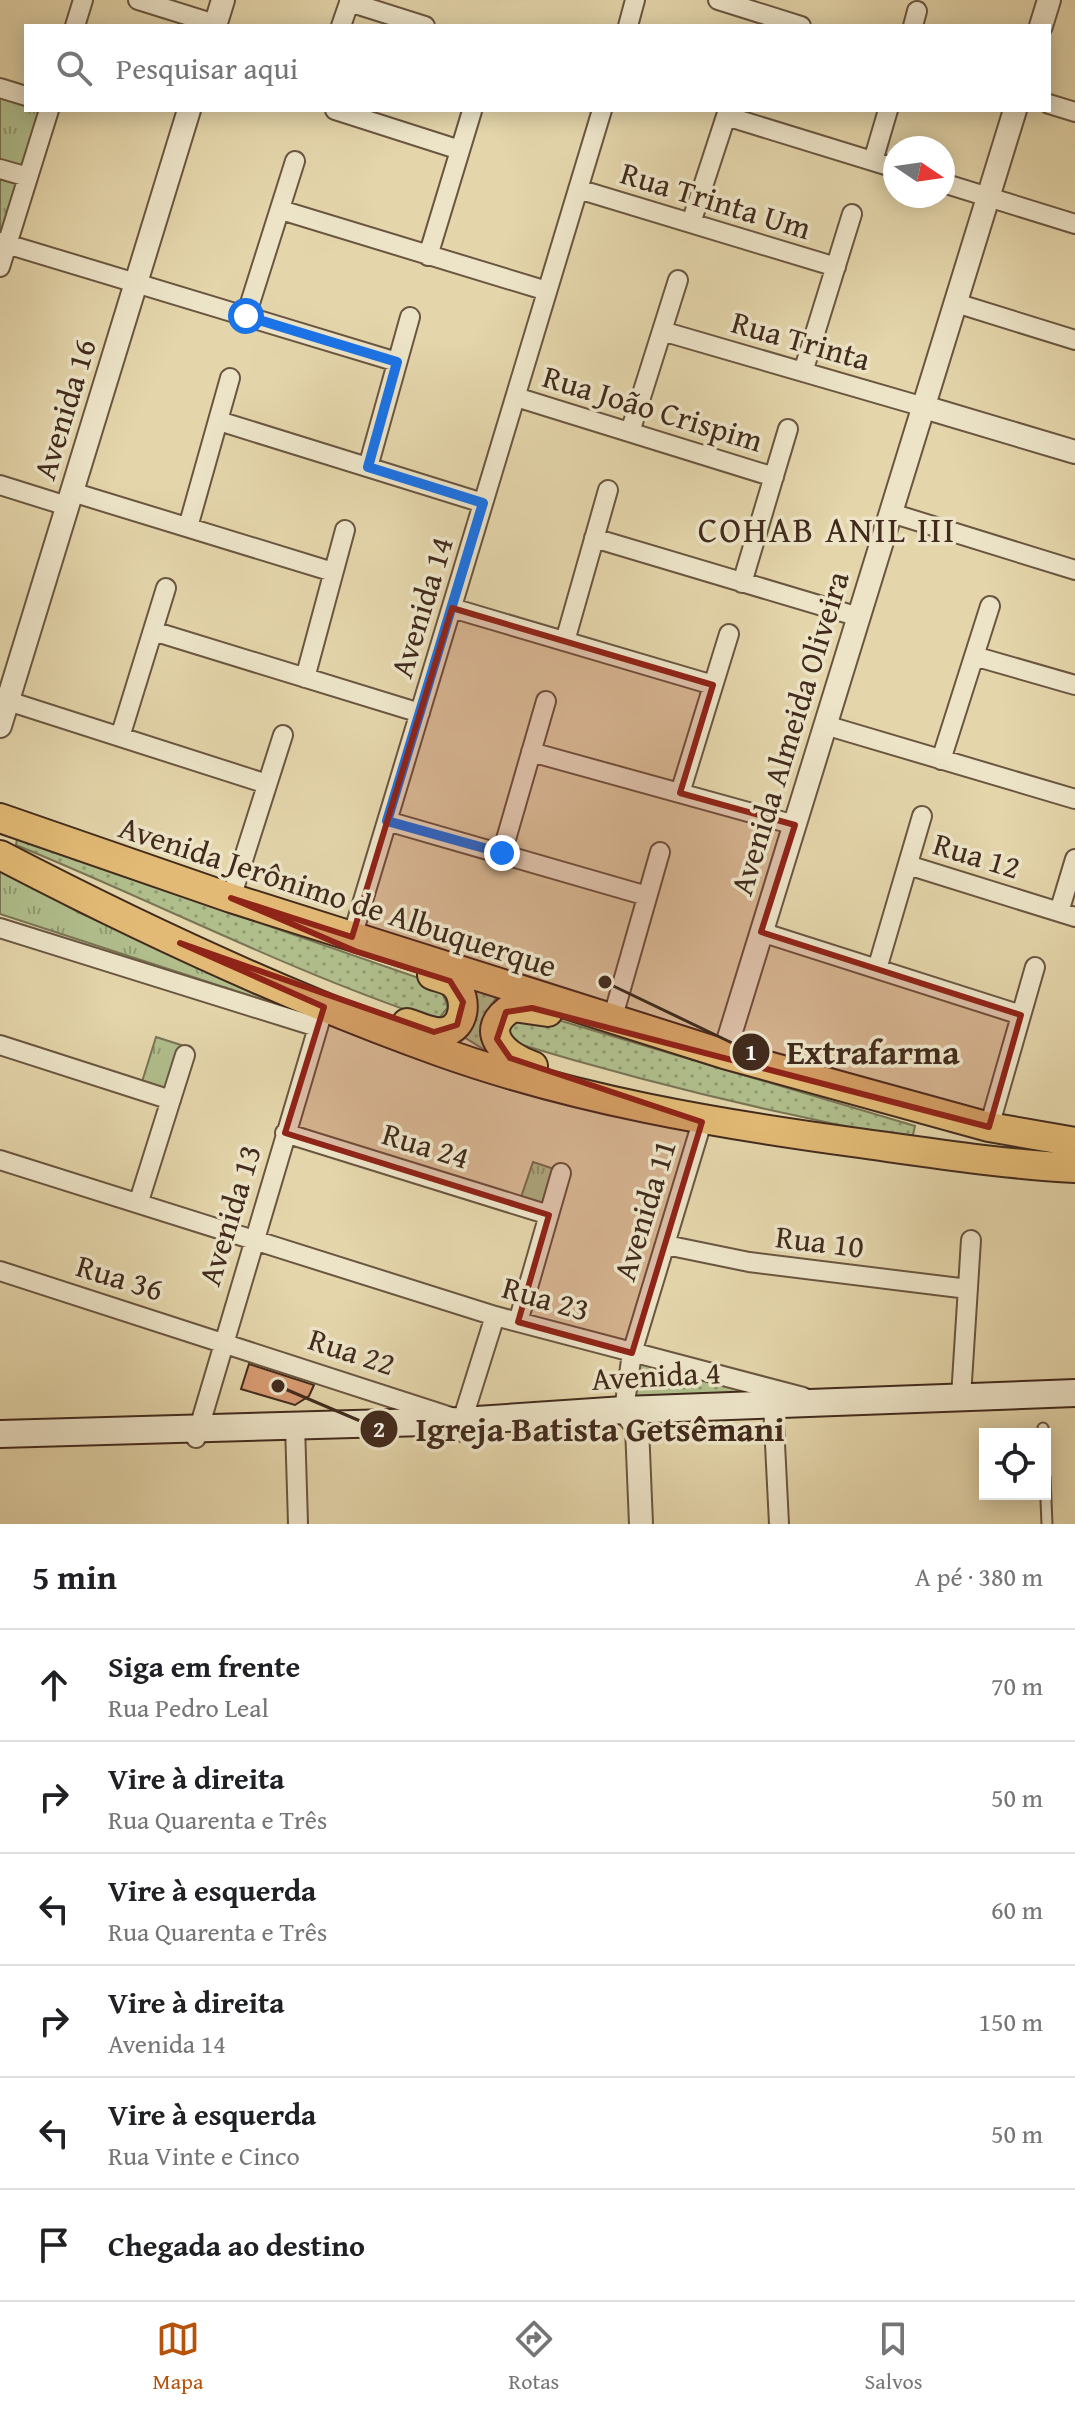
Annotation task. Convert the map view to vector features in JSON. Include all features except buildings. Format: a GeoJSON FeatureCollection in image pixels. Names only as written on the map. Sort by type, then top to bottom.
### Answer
{"type":"FeatureCollection","features":[{"type":"Feature","properties":{"kind":"main road","name":"Avenida Jerônimo de Albuquerque"},"geometry":{"type":"LineString","coordinates":[[0,818],[231,898],[724,1054],[989,1127],[1075,1142]]}},
{"type":"Feature","properties":{"kind":"main road"},"geometry":{"type":"LineString","coordinates":[[0,855],[180,943],[320,1017],[465,1060],[702,1122],[975,1159],[1075,1168]]}},
{"type":"Feature","properties":{"kind":"main road"},"geometry":{"type":"LineString","coordinates":[[180,943],[434,1032],[448,1031],[460,1020],[462,997],[450,981],[355,951],[231,898]]}},
{"type":"Feature","properties":{"kind":"main road"},"geometry":{"type":"LineString","coordinates":[[702,1122],[515,1060],[498,1044],[499,1024],[509,1009],[522,1006],[635,1037],[724,1054]]}},
{"type":"Feature","properties":{"kind":"main road","name":"Avenida 4"},"geometry":{"type":"LineString","coordinates":[[774,1413],[825,1402],[1075,1393]]}},
{"type":"Feature","properties":{"kind":"main road","name":"Avenida 4"},"geometry":{"type":"LineString","coordinates":[[0,1434],[196,1435],[628,1421],[774,1413],[1075,1409]]}},
{"type":"Feature","properties":{"kind":"main road","name":"Avenida 4"},"geometry":{"type":"LineString","coordinates":[[0,1448],[196,1435]]}},
{"type":"Feature","properties":{"kind":"street"},"geometry":{"type":"LineString","coordinates":[[76,24],[83,0]]}},
{"type":"Feature","properties":{"kind":"street"},"geometry":{"type":"LineString","coordinates":[[138,0],[212,24]]}},
{"type":"Feature","properties":{"kind":"street"},"geometry":{"type":"LineString","coordinates":[[215,24],[223,0]]}},
{"type":"Feature","properties":{"kind":"street"},"geometry":{"type":"LineString","coordinates":[[629,24],[635,0]]}},
{"type":"Feature","properties":{"kind":"street"},"geometry":{"type":"LineString","coordinates":[[718,0],[795,24]]}},
{"type":"Feature","properties":{"kind":"street"},"geometry":{"type":"LineString","coordinates":[[1042,24],[1049,0]]}},
{"type":"Feature","properties":{"kind":"street"},"geometry":{"type":"LineString","coordinates":[[342,24],[349,1],[419,24]]}},
{"type":"Feature","properties":{"kind":"street"},"geometry":{"type":"LineString","coordinates":[[0,88],[24,95]]}},
{"type":"Feature","properties":{"kind":"street"},"geometry":{"type":"LineString","coordinates":[[1051,105],[1075,112]]}},
{"type":"Feature","properties":{"kind":"street"},"geometry":{"type":"LineString","coordinates":[[0,267],[4,243],[48,112]]}},
{"type":"Feature","properties":{"kind":"street","name":"Avenida 16"},"geometry":{"type":"LineString","coordinates":[[0,726],[188,112]]}},
{"type":"Feature","properties":{"kind":"street"},"geometry":{"type":"LineString","coordinates":[[341,112],[460,150]]}},
{"type":"Feature","properties":{"kind":"street"},"geometry":{"type":"LineString","coordinates":[[428,256],[472,112]]}},
{"type":"Feature","properties":{"kind":"street","name":"Avenida 14"},"geometry":{"type":"LineString","coordinates":[[352,937],[601,112]]}},
{"type":"Feature","properties":{"kind":"street"},"geometry":{"type":"LineString","coordinates":[[873,161],[887,112]]}},
{"type":"Feature","properties":{"kind":"street","name":"Avenida Almeida Oliveira"},"geometry":{"type":"LineString","coordinates":[[724,1054],[1014,112]]}},
{"type":"Feature","properties":{"kind":"street"},"geometry":{"type":"LineString","coordinates":[[691,223],[727,113],[883,164]]}},
{"type":"Feature","properties":{"kind":"street"},"geometry":{"type":"LineString","coordinates":[[246,316],[295,161]]}},
{"type":"Feature","properties":{"kind":"street"},"geometry":{"type":"LineString","coordinates":[[0,169],[28,177]]}},
{"type":"Feature","properties":{"kind":"street"},"geometry":{"type":"LineString","coordinates":[[955,187],[1075,224]]}},
{"type":"Feature","properties":{"kind":"street","name":"Rua Trinta Um"},"geometry":{"type":"LineString","coordinates":[[578,189],[836,267]]}},
{"type":"Feature","properties":{"kind":"street"},"geometry":{"type":"LineString","coordinates":[[281,210],[547,291]]}},
{"type":"Feature","properties":{"kind":"street","name":"Rua Trinta Um"},"geometry":{"type":"LineString","coordinates":[[803,372],[852,214]]}},
{"type":"Feature","properties":{"kind":"street"},"geometry":{"type":"LineString","coordinates":[[4,243],[397,362]]}},
{"type":"Feature","properties":{"kind":"street"},"geometry":{"type":"LineString","coordinates":[[630,432],[678,280]]}},
{"type":"Feature","properties":{"kind":"street"},"geometry":{"type":"LineString","coordinates":[[956,303],[1075,340]]}},
{"type":"Feature","properties":{"kind":"street"},"geometry":{"type":"LineString","coordinates":[[368,467],[410,317]]}},
{"type":"Feature","properties":{"kind":"street","name":"Rua Trinta"},"geometry":{"type":"LineString","coordinates":[[662,331],[924,407]]}},
{"type":"Feature","properties":{"kind":"street"},"geometry":{"type":"LineString","coordinates":[[188,527],[230,378]]}},
{"type":"Feature","properties":{"kind":"street","name":"Rua João Crispim"},"geometry":{"type":"LineString","coordinates":[[516,397],[774,477]]}},
{"type":"Feature","properties":{"kind":"street"},"geometry":{"type":"LineString","coordinates":[[924,407],[1075,452]]}},
{"type":"Feature","properties":{"kind":"street"},"geometry":{"type":"LineString","coordinates":[[219,421],[483,503]]}},
{"type":"Feature","properties":{"kind":"street"},"geometry":{"type":"LineString","coordinates":[[742,583],[788,429]]}},
{"type":"Feature","properties":{"kind":"street"},"geometry":{"type":"LineString","coordinates":[[0,485],[188,527],[333,572]]}},
{"type":"Feature","properties":{"kind":"street"},"geometry":{"type":"LineString","coordinates":[[565,641],[608,490]]}},
{"type":"Feature","properties":{"kind":"street"},"geometry":{"type":"LineString","coordinates":[[891,513],[1075,570]]}},
{"type":"Feature","properties":{"kind":"street"},"geometry":{"type":"LineString","coordinates":[[305,678],[345,530]]}},
{"type":"Feature","properties":{"kind":"street"},"geometry":{"type":"LineString","coordinates":[[594,538],[859,617]]}},
{"type":"Feature","properties":{"kind":"street"},"geometry":{"type":"LineString","coordinates":[[120,737],[166,588]]}},
{"type":"Feature","properties":{"kind":"street"},"geometry":{"type":"LineString","coordinates":[[941,760],[990,606]]}},
{"type":"Feature","properties":{"kind":"street"},"geometry":{"type":"LineString","coordinates":[[452,608],[713,685]]}},
{"type":"Feature","properties":{"kind":"street"},"geometry":{"type":"LineString","coordinates":[[153,631],[420,713]]}},
{"type":"Feature","properties":{"kind":"street"},"geometry":{"type":"LineString","coordinates":[[680,793],[729,634]]}},
{"type":"Feature","properties":{"kind":"street"},"geometry":{"type":"LineString","coordinates":[[974,656],[1075,685]]}},
{"type":"Feature","properties":{"kind":"street"},"geometry":{"type":"LineString","coordinates":[[8,701],[267,784]]}},
{"type":"Feature","properties":{"kind":"street"},"geometry":{"type":"LineString","coordinates":[[502,853],[546,701]]}},
{"type":"Feature","properties":{"kind":"street"},"geometry":{"type":"LineString","coordinates":[[825,725],[1075,799]]}},
{"type":"Feature","properties":{"kind":"street"},"geometry":{"type":"LineString","coordinates":[[231,898],[283,735]]}},
{"type":"Feature","properties":{"kind":"street"},"geometry":{"type":"LineString","coordinates":[[531,752],[795,825]]}},
{"type":"Feature","properties":{"kind":"street","name":"Rua 12"},"geometry":{"type":"LineString","coordinates":[[877,969],[922,816]]}},
{"type":"Feature","properties":{"kind":"street"},"geometry":{"type":"LineString","coordinates":[[387,821],[647,896]]}},
{"type":"Feature","properties":{"kind":"street"},"geometry":{"type":"LineString","coordinates":[[612,1020],[660,852]]}},
{"type":"Feature","properties":{"kind":"street"},"geometry":{"type":"LineString","coordinates":[[1067,914],[1075,859]]}},
{"type":"Feature","properties":{"kind":"street","name":"Rua 12"},"geometry":{"type":"LineString","coordinates":[[908,865],[1067,914]]}},
{"type":"Feature","properties":{"kind":"street"},"geometry":{"type":"LineString","coordinates":[[0,928],[320,1017]]}},
{"type":"Feature","properties":{"kind":"street"},"geometry":{"type":"LineString","coordinates":[[761,932],[1021,1015]]}},
{"type":"Feature","properties":{"kind":"street"},"geometry":{"type":"LineString","coordinates":[[989,1127],[1035,967]]}},
{"type":"Feature","properties":{"kind":"street","name":"Avenida 13"},"geometry":{"type":"LineString","coordinates":[[196,1435],[320,1017]]}},
{"type":"Feature","properties":{"kind":"street"},"geometry":{"type":"LineString","coordinates":[[0,1045],[171,1100]]}},
{"type":"Feature","properties":{"kind":"street"},"geometry":{"type":"LineString","coordinates":[[139,1201],[185,1055]]}},
{"type":"Feature","properties":{"kind":"street","name":"Avenida 11"},"geometry":{"type":"LineString","coordinates":[[628,1421],[632,1353],[702,1122]]}},
{"type":"Feature","properties":{"kind":"street","name":"Rua 24"},"geometry":{"type":"LineString","coordinates":[[285,1133],[549,1215]]}},
{"type":"Feature","properties":{"kind":"street","name":"Rua 23"},"geometry":{"type":"LineString","coordinates":[[0,1160],[254,1237],[495,1316],[825,1402]]}},
{"type":"Feature","properties":{"kind":"street"},"geometry":{"type":"LineString","coordinates":[[518,1322],[561,1173]]}},
{"type":"Feature","properties":{"kind":"street"},"geometry":{"type":"LineString","coordinates":[[961,1397],[971,1240]]}},
{"type":"Feature","properties":{"kind":"street","name":"Rua 10"},"geometry":{"type":"LineString","coordinates":[[666,1245],[749,1262],[968,1289]]}},
{"type":"Feature","properties":{"kind":"street","name":"Rua 36"},"geometry":{"type":"LineString","coordinates":[[0,1271],[223,1341]]}},
{"type":"Feature","properties":{"kind":"street"},"geometry":{"type":"LineString","coordinates":[[462,1426],[495,1316]]}},
{"type":"Feature","properties":{"kind":"street","name":"Rua 22"},"geometry":{"type":"LineString","coordinates":[[223,1341],[462,1426]]}},
{"type":"Feature","properties":{"kind":"street"},"geometry":{"type":"LineString","coordinates":[[774,1413],[779,1524]]}},
{"type":"Feature","properties":{"kind":"street"},"geometry":{"type":"LineString","coordinates":[[628,1421],[628,1524]]}},
{"type":"Feature","properties":{"kind":"street"},"geometry":{"type":"LineString","coordinates":[[628,1421],[641,1524]]}},
{"type":"Feature","properties":{"kind":"street"},"geometry":{"type":"LineString","coordinates":[[295,1432],[298,1524]]}},
{"type":"Feature","properties":{"kind":"lane"},"geometry":{"type":"LineString","coordinates":[[1046,1500],[1047,1524]]}},
{"type":"Feature","properties":{"kind":"highlighted area"},"geometry":{"type":"Polygon","coordinates":[[[452,608],[713,685],[680,793],[795,825],[761,932],[1021,1015],[989,1127],[532,1008],[506,1012],[497,1039],[510,1058],[702,1122],[632,1353],[518,1322],[549,1215],[285,1133],[324,1007],[180,943],[434,1032],[457,1025],[463,1002],[450,981],[355,951],[231,898],[352,937],[452,608]]]}},
{"type":"Feature","properties":{"kind":"green space"},"geometry":{"type":"Polygon","coordinates":[[[0,98],[24,104],[24,112],[41,112],[4,236],[0,235],[0,98]]]}},
{"type":"Feature","properties":{"kind":"green space"},"geometry":{"type":"Polygon","coordinates":[[[17,839],[439,985],[448,1007],[440,1017],[432,1019],[326,980],[16,845],[17,839]]]}},
{"type":"Feature","properties":{"kind":"green space"},"geometry":{"type":"Polygon","coordinates":[[[0,867],[78,912],[294,1010],[0,914],[0,867]]]}},
{"type":"Feature","properties":{"kind":"green space"},"geometry":{"type":"Polygon","coordinates":[[[468,984],[498,995],[483,1018],[488,1052],[459,1034],[468,984]]]}},
{"type":"Feature","properties":{"kind":"green space"},"geometry":{"type":"Polygon","coordinates":[[[521,1009],[915,1126],[912,1139],[710,1096],[512,1042],[507,1038],[507,1016],[521,1009]]]}},
{"type":"Feature","properties":{"kind":"green space"},"geometry":{"type":"Polygon","coordinates":[[[156,1037],[181,1045],[166,1093],[141,1085],[156,1037]]]}},
{"type":"Feature","properties":{"kind":"green space"},"geometry":{"type":"Polygon","coordinates":[[[533,1162],[557,1170],[546,1205],[521,1197],[533,1162]]]}},
{"type":"Feature","properties":{"kind":"green space"},"geometry":{"type":"Polygon","coordinates":[[[635,1358],[785,1390],[631,1404],[635,1358]]]}},
{"type":"Feature","properties":{"kind":"place","name":"Extrafarma"},"geometry":{"type":"Point","coordinates":[605,982]}},
{"type":"Feature","properties":{"kind":"place","name":"Igreja Batista Getsêmani"},"geometry":{"type":"Point","coordinates":[278,1386]}},
{"type":"Feature","properties":{"kind":"district","name":"COHAB ANIL III"},"geometry":{"type":"Point","coordinates":[827,528]}},
{"type":"Feature","properties":{"kind":"route"},"geometry":{"type":"LineString","coordinates":[[246,316],[397,362],[368,467],[483,503],[387,821],[502,853]]}}]}
